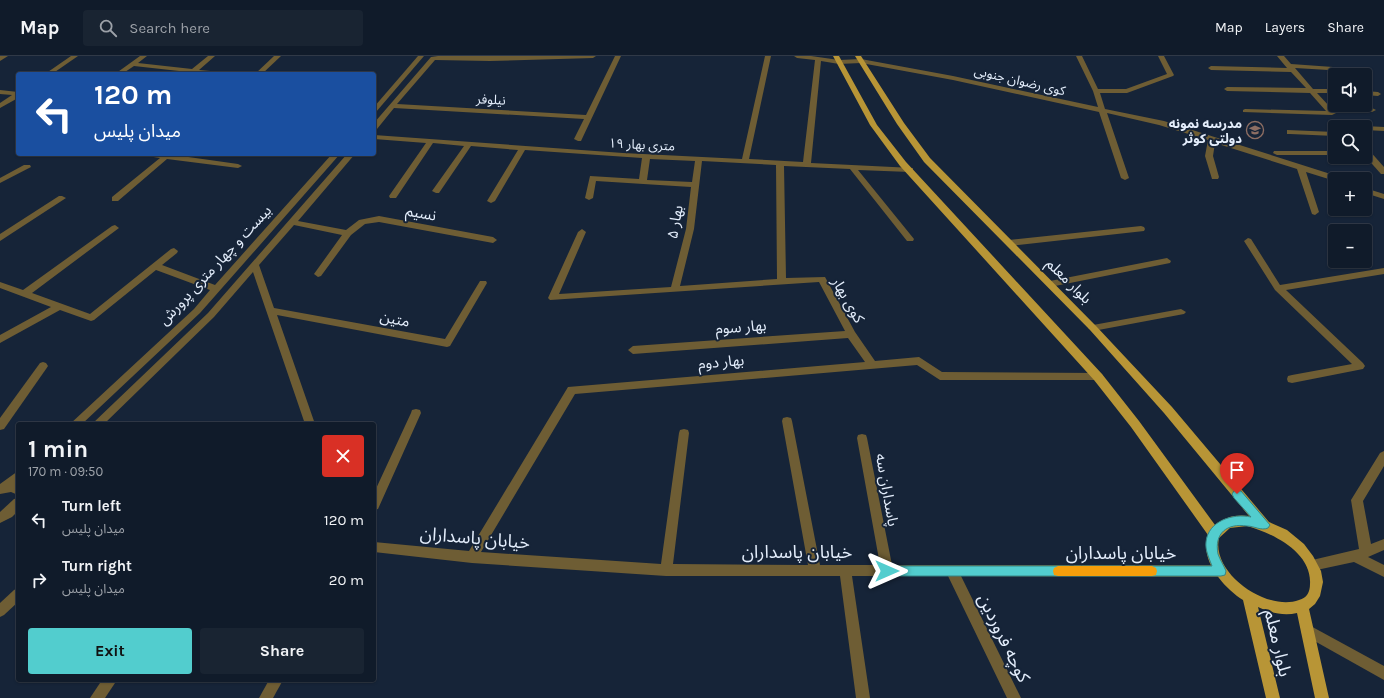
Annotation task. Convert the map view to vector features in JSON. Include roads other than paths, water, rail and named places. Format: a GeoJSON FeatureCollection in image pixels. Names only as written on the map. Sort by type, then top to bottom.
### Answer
{"type":"FeatureCollection","features":[{"type":"Feature","properties":{"kind":"main road","name":"بلوار معلم"},"geometry":{"type":"LineString","coordinates":[[860,58],[901,124],[927,160],[1093,328],[1168,410],[1228,484],[1264,525]]}},
{"type":"Feature","properties":{"kind":"main road"},"geometry":{"type":"LineString","coordinates":[[837,59],[874,125],[910,170],[1098,377],[1135,424],[1214,534]]}},
{"type":"Feature","properties":{"kind":"main road"},"geometry":{"type":"LineString","coordinates":[[1247,521],[1264,525],[1283,534],[1299,547],[1307,556],[1312,565],[1318,584],[1315,597],[1302,607],[1286,609],[1268,606],[1249,597],[1234,586],[1221,571],[1213,556],[1212,542],[1214,534],[1223,525],[1231,522],[1247,521]]}},
{"type":"Feature","properties":{"kind":"main road","name":"بلوار معلم"},"geometry":{"type":"LineString","coordinates":[[1249,597],[1273,698]]}},
{"type":"Feature","properties":{"kind":"main road","name":"بلوار معلم"},"geometry":{"type":"LineString","coordinates":[[1302,607],[1322,698]]}},
{"type":"Feature","properties":{"kind":"street"},"geometry":{"type":"LineString","coordinates":[[0,59],[5,56]]}},
{"type":"Feature","properties":{"kind":"street"},"geometry":{"type":"LineString","coordinates":[[60,56],[74,57]]}},
{"type":"Feature","properties":{"kind":"street"},"geometry":{"type":"LineString","coordinates":[[121,72],[144,56]]}},
{"type":"Feature","properties":{"kind":"street"},"geometry":{"type":"LineString","coordinates":[[132,64],[191,72],[212,56]]}},
{"type":"Feature","properties":{"kind":"street"},"geometry":{"type":"LineString","coordinates":[[260,72],[278,56]]}},
{"type":"Feature","properties":{"kind":"street"},"geometry":{"type":"LineString","coordinates":[[376,108],[421,56]]}},
{"type":"Feature","properties":{"kind":"street"},"geometry":{"type":"LineString","coordinates":[[376,125],[434,57],[491,58],[593,56]]}},
{"type":"Feature","properties":{"kind":"street"},"geometry":{"type":"LineString","coordinates":[[578,139],[618,56]]}},
{"type":"Feature","properties":{"kind":"street"},"geometry":{"type":"LineString","coordinates":[[745,162],[768,56]]}},
{"type":"Feature","properties":{"kind":"street","name":"کوی رضوان جنوبی"},"geometry":{"type":"LineString","coordinates":[[797,56],[818,59],[860,58],[1160,123],[1328,176]]}},
{"type":"Feature","properties":{"kind":"street"},"geometry":{"type":"LineString","coordinates":[[1079,56],[1096,91],[1125,178]]}},
{"type":"Feature","properties":{"kind":"street"},"geometry":{"type":"LineString","coordinates":[[1096,91],[1127,91],[1171,75],[1161,56]]}},
{"type":"Feature","properties":{"kind":"street"},"geometry":{"type":"LineString","coordinates":[[1280,56],[1328,109]]}},
{"type":"Feature","properties":{"kind":"street"},"geometry":{"type":"LineString","coordinates":[[51,72],[74,57]]}},
{"type":"Feature","properties":{"kind":"street"},"geometry":{"type":"LineString","coordinates":[[807,165],[818,59]]}},
{"type":"Feature","properties":{"kind":"street"},"geometry":{"type":"LineString","coordinates":[[1211,68],[1328,68]]}},
{"type":"Feature","properties":{"kind":"street"},"geometry":{"type":"LineString","coordinates":[[1227,89],[1328,91]]}},
{"type":"Feature","properties":{"kind":"street"},"geometry":{"type":"LineString","coordinates":[[0,92],[16,94]]}},
{"type":"Feature","properties":{"kind":"street"},"geometry":{"type":"LineString","coordinates":[[1372,94],[1378,94]]}},
{"type":"Feature","properties":{"kind":"street"},"geometry":{"type":"LineString","coordinates":[[0,106],[16,95]]}},
{"type":"Feature","properties":{"kind":"street","name":"نیلوفر"},"geometry":{"type":"LineString","coordinates":[[392,106],[589,117]]}},
{"type":"Feature","properties":{"kind":"street"},"geometry":{"type":"LineString","coordinates":[[1245,111],[1328,111]]}},
{"type":"Feature","properties":{"kind":"street"},"geometry":{"type":"LineString","coordinates":[[1372,128],[1384,129]]}},
{"type":"Feature","properties":{"kind":"street"},"geometry":{"type":"LineString","coordinates":[[1290,132],[1328,134]]}},
{"type":"Feature","properties":{"kind":"street","name":"۱۹ متری بهار"},"geometry":{"type":"LineString","coordinates":[[376,137],[646,157],[910,170]]}},
{"type":"Feature","properties":{"kind":"street"},"geometry":{"type":"LineString","coordinates":[[1212,139],[1209,156],[1215,177]]}},
{"type":"Feature","properties":{"kind":"street"},"geometry":{"type":"LineString","coordinates":[[393,196],[431,141]]}},
{"type":"Feature","properties":{"kind":"street"},"geometry":{"type":"LineString","coordinates":[[436,191],[469,144]]}},
{"type":"Feature","properties":{"kind":"street"},"geometry":{"type":"LineString","coordinates":[[491,201],[523,148]]}},
{"type":"Feature","properties":{"kind":"street"},"geometry":{"type":"LineString","coordinates":[[1277,153],[1328,153]]}},
{"type":"Feature","properties":{"kind":"street"},"geometry":{"type":"LineString","coordinates":[[116,199],[166,156],[238,166]]}},
{"type":"Feature","properties":{"kind":"street","name":"بیست و چهار متری پرورش"},"geometry":{"type":"LineString","coordinates":[[77,422],[197,311],[334,156]]}},
{"type":"Feature","properties":{"kind":"street","name":"بیست و چهار متری پرورش"},"geometry":{"type":"LineString","coordinates":[[99,422],[211,315],[349,156]]}},
{"type":"Feature","properties":{"kind":"street"},"geometry":{"type":"LineString","coordinates":[[643,182],[646,157]]}},
{"type":"Feature","properties":{"kind":"street","name":"بهار ۵"},"geometry":{"type":"LineString","coordinates":[[675,289],[690,229],[699,159]]}},
{"type":"Feature","properties":{"kind":"street"},"geometry":{"type":"LineString","coordinates":[[1372,159],[1384,172]]}},
{"type":"Feature","properties":{"kind":"street"},"geometry":{"type":"LineString","coordinates":[[780,164],[782,282]]}},
{"type":"Feature","properties":{"kind":"street"},"geometry":{"type":"LineString","coordinates":[[0,181],[27,167]]}},
{"type":"Feature","properties":{"kind":"street"},"geometry":{"type":"LineString","coordinates":[[852,167],[910,239]]}},
{"type":"Feature","properties":{"kind":"street"},"geometry":{"type":"LineString","coordinates":[[1301,168],[1315,212]]}},
{"type":"Feature","properties":{"kind":"street"},"geometry":{"type":"LineString","coordinates":[[589,198],[593,178],[696,185]]}},
{"type":"Feature","properties":{"kind":"street"},"geometry":{"type":"LineString","coordinates":[[1372,193],[1384,197]]}},
{"type":"Feature","properties":{"kind":"street"},"geometry":{"type":"LineString","coordinates":[[0,238],[62,198]]}},
{"type":"Feature","properties":{"kind":"street","name":"نسیم"},"geometry":{"type":"LineString","coordinates":[[318,274],[348,233],[362,222],[379,219],[493,240]]}},
{"type":"Feature","properties":{"kind":"street"},"geometry":{"type":"LineString","coordinates":[[292,222],[348,233]]}},
{"type":"Feature","properties":{"kind":"street"},"geometry":{"type":"LineString","coordinates":[[24,294],[114,228]]}},
{"type":"Feature","properties":{"kind":"street"},"geometry":{"type":"LineString","coordinates":[[1009,243],[1141,229]]}},
{"type":"Feature","properties":{"kind":"street","name":"کوی بهار"},"geometry":{"type":"LineString","coordinates":[[582,232],[553,298],[822,279],[851,334],[872,365]]}},
{"type":"Feature","properties":{"kind":"street"},"geometry":{"type":"LineString","coordinates":[[1248,241],[1278,288],[1360,366],[1292,379]]}},
{"type":"Feature","properties":{"kind":"street"},"geometry":{"type":"LineString","coordinates":[[0,285],[91,318],[174,251]]}},
{"type":"Feature","properties":{"kind":"street"},"geometry":{"type":"LineString","coordinates":[[1050,284],[1167,262]]}},
{"type":"Feature","properties":{"kind":"street"},"geometry":{"type":"LineString","coordinates":[[254,265],[309,422]]}},
{"type":"Feature","properties":{"kind":"street"},"geometry":{"type":"LineString","coordinates":[[155,266],[217,288]]}},
{"type":"Feature","properties":{"kind":"street"},"geometry":{"type":"LineString","coordinates":[[1278,288],[1384,271]]}},
{"type":"Feature","properties":{"kind":"street","name":"متین"},"geometry":{"type":"LineString","coordinates":[[270,310],[447,343],[483,283]]}},
{"type":"Feature","properties":{"kind":"street"},"geometry":{"type":"LineString","coordinates":[[0,339],[59,307]]}},
{"type":"Feature","properties":{"kind":"street"},"geometry":{"type":"LineString","coordinates":[[1093,328],[1181,312]]}},
{"type":"Feature","properties":{"kind":"street","name":"بهار سوم"},"geometry":{"type":"LineString","coordinates":[[633,350],[851,334]]}},
{"type":"Feature","properties":{"kind":"street"},"geometry":{"type":"LineString","coordinates":[[872,365],[919,361],[940,376],[1098,377]]}},
{"type":"Feature","properties":{"kind":"street","name":"بهار دوم"},"geometry":{"type":"LineString","coordinates":[[472,557],[572,390],[872,365]]}},
{"type":"Feature","properties":{"kind":"street"},"geometry":{"type":"LineString","coordinates":[[0,426],[43,366]]}},
{"type":"Feature","properties":{"kind":"street"},"geometry":{"type":"LineString","coordinates":[[376,497],[379,484],[416,413]]}},
{"type":"Feature","properties":{"kind":"street"},"geometry":{"type":"LineString","coordinates":[[787,421],[815,570]]}},
{"type":"Feature","properties":{"kind":"street"},"geometry":{"type":"LineString","coordinates":[[666,570],[684,433]]}},
{"type":"Feature","properties":{"kind":"street","name":"پاسداران سه"},"geometry":{"type":"LineString","coordinates":[[862,438],[887,571]]}},
{"type":"Feature","properties":{"kind":"street"},"geometry":{"type":"LineString","coordinates":[[1360,554],[1358,500],[1384,456]]}},
{"type":"Feature","properties":{"kind":"street"},"geometry":{"type":"LineString","coordinates":[[3,488],[16,478]]}},
{"type":"Feature","properties":{"kind":"street"},"geometry":{"type":"LineString","coordinates":[[3,488],[12,487],[16,489]]}},
{"type":"Feature","properties":{"kind":"street"},"geometry":{"type":"LineString","coordinates":[[0,518],[16,507]]}},
{"type":"Feature","properties":{"kind":"street"},"geometry":{"type":"LineString","coordinates":[[1312,565],[1360,554],[1384,544]]}},
{"type":"Feature","properties":{"kind":"street","name":"خیابان پاسداران"},"geometry":{"type":"LineString","coordinates":[[376,546],[472,557],[666,570],[845,570],[952,572],[1221,571]]}},
{"type":"Feature","properties":{"kind":"street"},"geometry":{"type":"LineString","coordinates":[[1360,554],[1384,572]]}},
{"type":"Feature","properties":{"kind":"street"},"geometry":{"type":"LineString","coordinates":[[845,570],[863,698]]}},
{"type":"Feature","properties":{"kind":"street","name":"کوچه فروردین"},"geometry":{"type":"LineString","coordinates":[[952,572],[1014,698]]}},
{"type":"Feature","properties":{"kind":"street"},"geometry":{"type":"LineString","coordinates":[[0,611],[16,596]]}},
{"type":"Feature","properties":{"kind":"street"},"geometry":{"type":"LineString","coordinates":[[1307,630],[1384,673]]}},
{"type":"Feature","properties":{"kind":"street"},"geometry":{"type":"LineString","coordinates":[[97,698],[109,682]]}},
{"type":"Feature","properties":{"kind":"street"},"geometry":{"type":"LineString","coordinates":[[266,698],[275,682]]}},
{"type":"Feature","properties":{"kind":"place","name":"مدرسه نمونه دولتی کوثر"},"geometry":{"type":"Point","coordinates":[1255,130]}}]}
